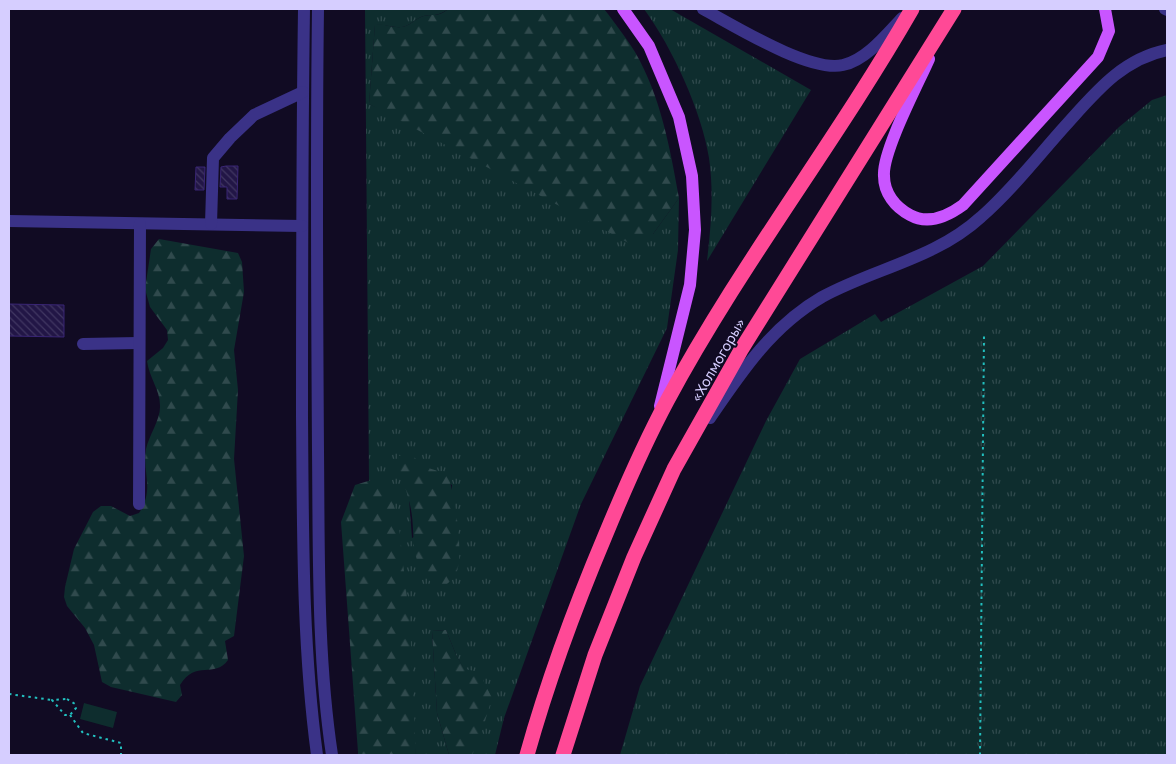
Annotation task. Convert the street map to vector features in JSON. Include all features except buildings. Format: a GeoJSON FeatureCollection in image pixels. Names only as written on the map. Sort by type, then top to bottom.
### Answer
{"type":"FeatureCollection","features":[{"type":"Feature","properties":{"kind":"highway","name":"«Холмогоры»"},"geometry":{"type":"LineString","coordinates":[[527,755],[563,643],[628,482],[667,401],[734,286],[847,118],[911,9]]}},
{"type":"Feature","properties":{"kind":"highway","name":"«Холмогоры»"},"geometry":{"type":"LineString","coordinates":[[563,755],[595,654],[634,557],[674,469],[741,350],[954,9]]}},
{"type":"Feature","properties":{"kind":"main road"},"geometry":{"type":"LineString","coordinates":[[622,9],[649,46],[679,117],[692,176],[695,230],[690,286],[654,427]]}},
{"type":"Feature","properties":{"kind":"main road"},"geometry":{"type":"LineString","coordinates":[[941,31],[884,166],[885,186],[890,197],[902,210],[921,218],[943,217],[963,205],[1088,70],[1098,57],[1107,39],[1109,23],[1105,9]]}},
{"type":"Feature","properties":{"kind":"street"},"geometry":{"type":"LineString","coordinates":[[304,9],[302,193],[303,505],[307,663],[317,755]]}},
{"type":"Feature","properties":{"kind":"street"},"geometry":{"type":"LineString","coordinates":[[318,9],[316,193],[322,661],[332,755]]}},
{"type":"Feature","properties":{"kind":"street"},"geometry":{"type":"LineString","coordinates":[[703,9],[803,60],[832,66],[854,61],[878,44],[911,9]]}},
{"type":"Feature","properties":{"kind":"street"},"geometry":{"type":"LineString","coordinates":[[674,469],[750,360],[788,320],[824,296],[932,250],[966,229],[1001,197],[1103,85],[1131,64],[1167,50]]}},
{"type":"Feature","properties":{"kind":"street"},"geometry":{"type":"LineString","coordinates":[[211,224],[213,158],[236,131],[254,115],[303,92]]}},
{"type":"Feature","properties":{"kind":"street"},"geometry":{"type":"LineString","coordinates":[[9,221],[302,226]]}},
{"type":"Feature","properties":{"kind":"street"},"geometry":{"type":"LineString","coordinates":[[139,504],[138,343],[140,224]]}},
{"type":"Feature","properties":{"kind":"street"},"geometry":{"type":"LineString","coordinates":[[83,344],[138,343]]}},
{"type":"Feature","properties":{"kind":"path"},"geometry":{"type":"LineString","coordinates":[[980,755],[984,335]]}},
{"type":"Feature","properties":{"kind":"path"},"geometry":{"type":"LineString","coordinates":[[9,694],[52,700],[72,700],[76,708],[70,715]]}},
{"type":"Feature","properties":{"kind":"path"},"geometry":{"type":"LineString","coordinates":[[52,700],[65,715],[70,715],[83,733],[121,743],[121,755]]}},
{"type":"Feature","properties":{"kind":"green space"},"geometry":{"type":"Polygon","coordinates":[[[365,9],[448,9],[440,14],[423,16],[407,26],[375,25],[369,104],[653,234],[679,198],[678,250],[667,328],[581,504],[504,718],[495,755],[472,755],[465,670],[457,657],[446,630],[432,631],[437,713],[449,755],[416,755],[378,479],[369,481],[365,9]],[[420,465],[409,499],[412,538],[456,514],[452,499],[452,485],[433,471],[420,465]]]}},
{"type":"Feature","properties":{"kind":"green space"},"geometry":{"type":"Polygon","coordinates":[[[448,9],[604,9],[608,14],[635,52],[652,87],[668,142],[679,198],[653,234],[638,248],[369,104],[375,24],[395,27],[407,26],[423,16],[440,14],[448,9]]]}},
{"type":"Feature","properties":{"kind":"green space"},"geometry":{"type":"Polygon","coordinates":[[[644,9],[670,9],[811,90],[707,261],[712,197],[711,171],[705,140],[693,101],[684,80],[655,24],[644,9]]]}},
{"type":"Feature","properties":{"kind":"green space"},"geometry":{"type":"Polygon","coordinates":[[[1167,95],[1167,755],[620,755],[640,686],[766,421],[800,359],[875,314],[881,322],[983,266],[1119,127],[1152,100],[1167,95]]]}},
{"type":"Feature","properties":{"kind":"green space"},"geometry":{"type":"Polygon","coordinates":[[[159,239],[238,253],[242,262],[244,292],[234,350],[238,390],[234,459],[244,556],[234,636],[225,641],[228,660],[217,668],[192,673],[186,677],[180,685],[182,695],[176,702],[111,687],[102,682],[94,645],[85,628],[67,606],[64,597],[74,549],[93,512],[101,506],[111,506],[130,516],[139,513],[144,504],[147,489],[146,449],[160,410],[160,399],[147,361],[163,348],[168,340],[167,330],[150,307],[145,289],[151,249],[159,239]]]}},
{"type":"Feature","properties":{"kind":"green space"},"geometry":{"type":"Polygon","coordinates":[[[412,454],[426,467],[447,472],[450,481],[459,536],[459,562],[454,577],[439,590],[420,567],[416,557],[411,511],[398,462],[398,456],[412,454]]]}},
{"type":"Feature","properties":{"kind":"green space"},"geometry":{"type":"Polygon","coordinates":[[[378,478],[391,492],[399,527],[410,625],[416,755],[358,755],[341,522],[355,485],[378,478]]]}},
{"type":"Feature","properties":{"kind":"green space"},"geometry":{"type":"Polygon","coordinates":[[[446,630],[457,657],[465,669],[479,672],[492,698],[479,741],[472,755],[449,755],[437,713],[432,631],[446,630]]]}},
{"type":"Feature","properties":{"kind":"green space"},"geometry":{"type":"Polygon","coordinates":[[[84,703],[117,712],[113,728],[80,719],[84,703]]]}}]}
